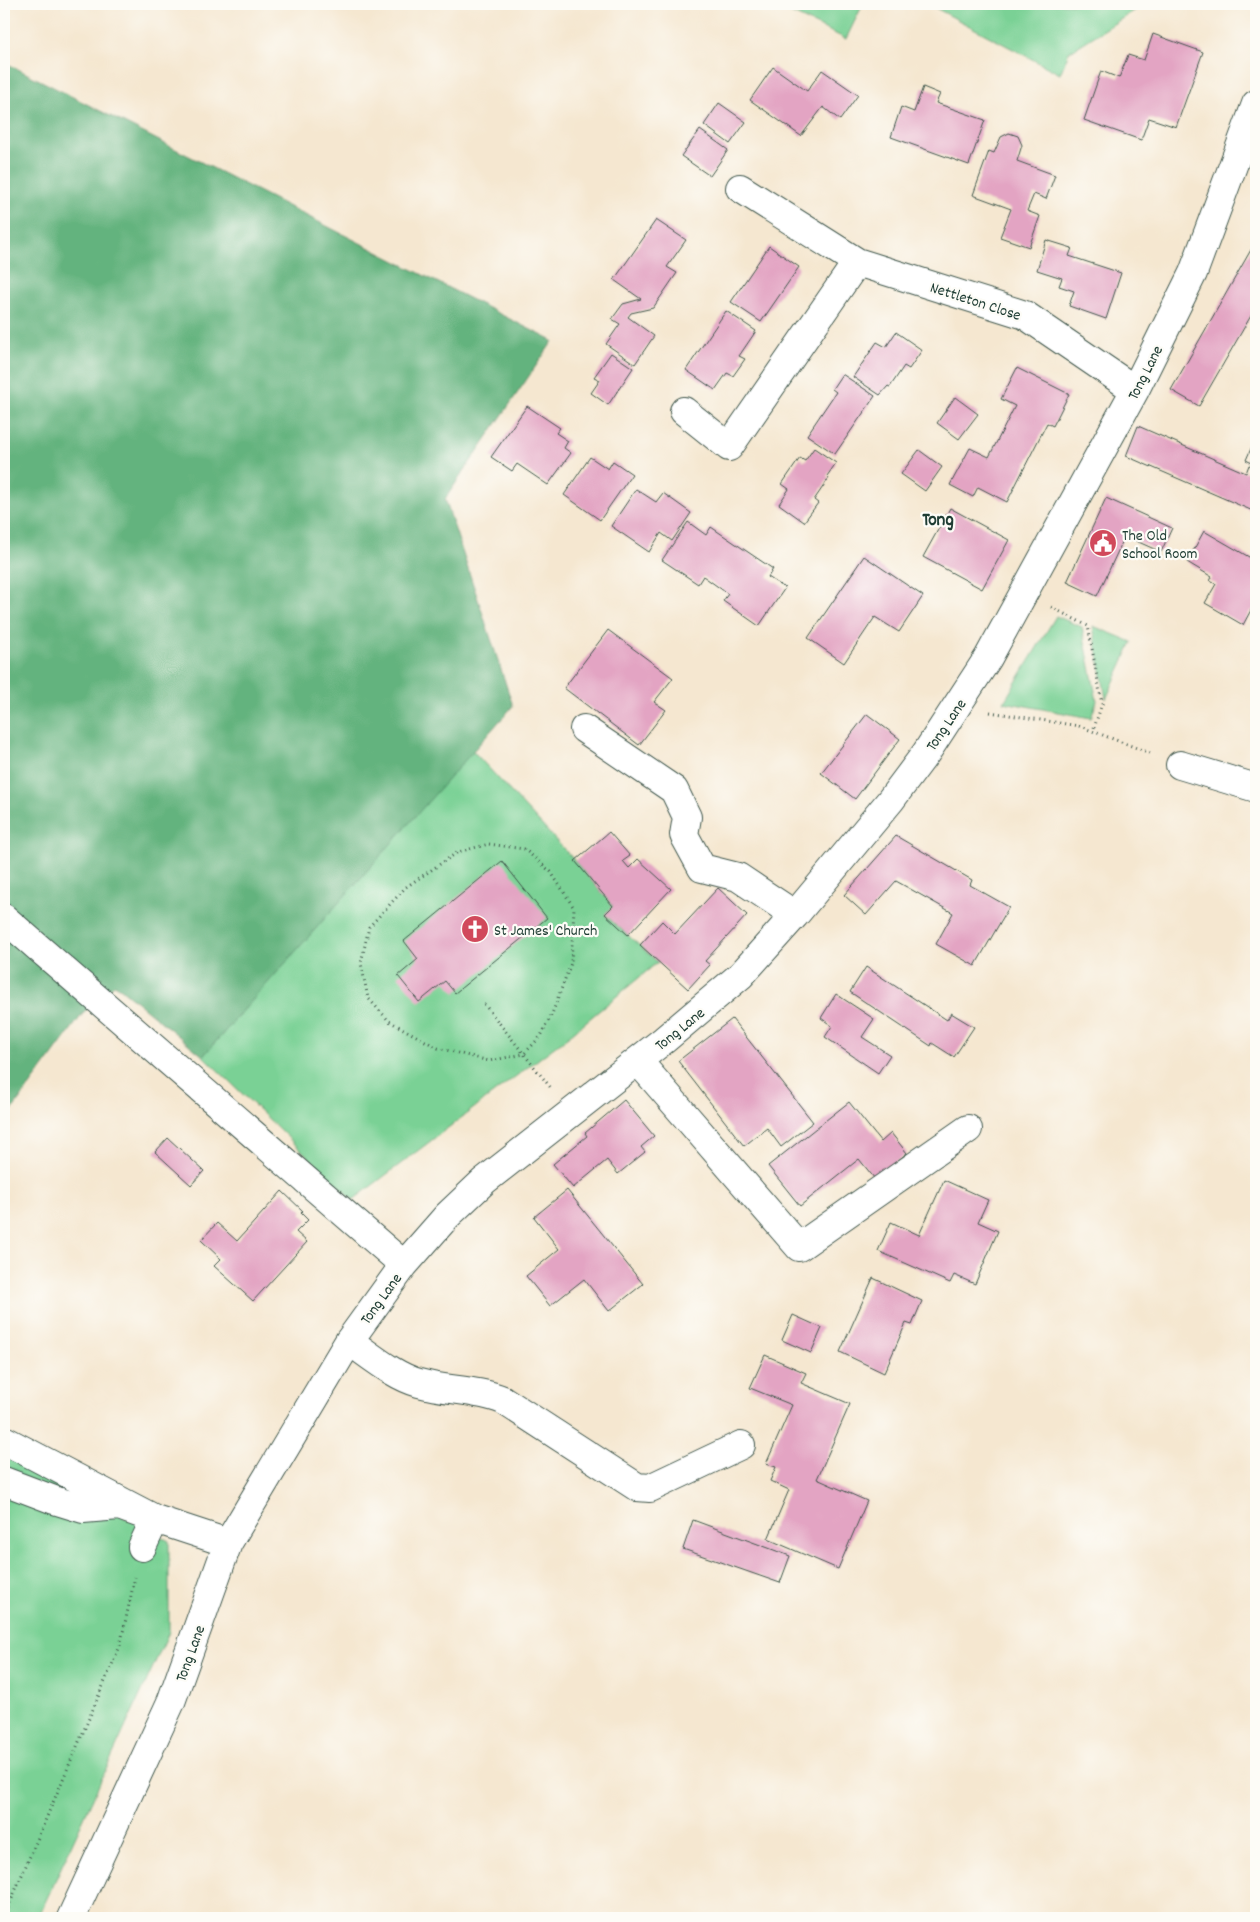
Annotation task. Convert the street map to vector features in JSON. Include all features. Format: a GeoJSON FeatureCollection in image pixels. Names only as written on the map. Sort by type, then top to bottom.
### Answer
{"type":"FeatureCollection","features":[{"type":"Feature","properties":{"kind":"street","name":"Tong Lane"},"geometry":{"type":"LineString","coordinates":[[71,1918],[171,1702],[228,1543],[349,1341],[404,1265],[447,1216],[484,1181],[707,1006],[741,975],[795,915],[890,801],[958,706],[988,658],[1135,390],[1193,273],[1256,104]]}},
{"type":"Feature","properties":{"kind":"street","name":"Nettleton Close"},"geometry":{"type":"LineString","coordinates":[[740,188],[857,262],[1025,315],[1135,390]]}},
{"type":"Feature","properties":{"kind":"street"},"geometry":{"type":"LineString","coordinates":[[684,411],[729,447],[857,262]]}},
{"type":"Feature","properties":{"kind":"street"},"geometry":{"type":"LineString","coordinates":[[584,729],[674,790],[687,817],[684,835],[702,868],[738,876],[795,915]]}},
{"type":"Feature","properties":{"kind":"street"},"geometry":{"type":"LineString","coordinates":[[1180,765],[1256,788]]}},
{"type":"Feature","properties":{"kind":"street"},"geometry":{"type":"LineString","coordinates":[[4,918],[404,1265]]}},
{"type":"Feature","properties":{"kind":"street"},"geometry":{"type":"LineString","coordinates":[[638,1061],[799,1247],[968,1129]]}},
{"type":"Feature","properties":{"kind":"street"},"geometry":{"type":"LineString","coordinates":[[349,1341],[394,1372],[417,1382],[488,1393],[503,1400],[638,1487],[650,1488],[741,1445]]}},
{"type":"Feature","properties":{"kind":"street"},"geometry":{"type":"LineString","coordinates":[[4,1440],[155,1519]]}},
{"type":"Feature","properties":{"kind":"street"},"geometry":{"type":"LineString","coordinates":[[4,1480],[54,1500],[83,1509],[119,1506],[228,1543]]}},
{"type":"Feature","properties":{"kind":"street"},"geometry":{"type":"LineString","coordinates":[[142,1547],[155,1519]]}},
{"type":"Feature","properties":{"kind":"path"},"geometry":{"type":"LineString","coordinates":[[1023,594],[1088,626],[1102,704],[1093,731]]}},
{"type":"Feature","properties":{"kind":"path"},"geometry":{"type":"LineString","coordinates":[[958,706],[1079,726],[1180,765]]}},
{"type":"Feature","properties":{"kind":"path"},"geometry":{"type":"LineString","coordinates":[[489,844],[524,849],[551,872],[574,908],[571,963],[541,1036],[524,1054],[489,1061],[438,1048],[389,1021],[368,998],[361,964],[369,927],[406,887],[458,852],[489,844]]}},
{"type":"Feature","properties":{"kind":"path"},"geometry":{"type":"LineString","coordinates":[[484,1004],[570,1112]]}},
{"type":"Feature","properties":{"kind":"path"},"geometry":{"type":"LineString","coordinates":[[4,1917],[120,1646],[142,1547]]}},
{"type":"Feature","properties":{"kind":"green space"},"geometry":{"type":"Polygon","coordinates":[[[772,4],[863,4],[846,39],[772,4]]]}},
{"type":"Feature","properties":{"kind":"green space"},"geometry":{"type":"Polygon","coordinates":[[[928,4],[1145,4],[1069,52],[1060,74],[928,4]]]}},
{"type":"Feature","properties":{"kind":"green space"},"geometry":{"type":"Polygon","coordinates":[[[4,62],[553,341],[445,499],[513,706],[203,1056],[115,984],[84,1012],[4,1121],[4,62]]]}},
{"type":"Feature","properties":{"kind":"green space"},"geometry":{"type":"Polygon","coordinates":[[[1056,616],[1082,627],[1097,701],[1091,718],[1004,702],[1056,616]]]}},
{"type":"Feature","properties":{"kind":"green space"},"geometry":{"type":"Polygon","coordinates":[[[1093,626],[1132,642],[1106,699],[1093,626]]]}},
{"type":"Feature","properties":{"kind":"green space"},"geometry":{"type":"Polygon","coordinates":[[[472,750],[575,861],[613,906],[605,915],[658,962],[565,1039],[353,1200],[203,1056],[472,750]]]}},
{"type":"Feature","properties":{"kind":"green space"},"geometry":{"type":"Polygon","coordinates":[[[4,1453],[169,1541],[169,1632],[38,1918],[4,1918],[4,1453]]]}},
{"type":"Feature","properties":{"kind":"building"},"geometry":{"type":"Polygon","coordinates":[[[1153,34],[1203,52],[1176,127],[1149,118],[1141,140],[1084,120],[1101,71],[1119,78],[1128,55],[1144,60],[1153,34]]]}},
{"type":"Feature","properties":{"kind":"building"},"geometry":{"type":"Polygon","coordinates":[[[773,67],[807,91],[822,70],[858,95],[840,120],[823,107],[801,136],[750,100],[773,67]]]}},
{"type":"Feature","properties":{"kind":"building"},"geometry":{"type":"Polygon","coordinates":[[[923,87],[940,94],[936,103],[985,120],[969,165],[891,137],[901,107],[914,112],[923,87]]]}},
{"type":"Feature","properties":{"kind":"building"},"geometry":{"type":"Polygon","coordinates":[[[719,103],[746,122],[730,144],[704,125],[719,103]]]}},
{"type":"Feature","properties":{"kind":"building"},"geometry":{"type":"Polygon","coordinates":[[[700,130],[728,150],[710,176],[681,156],[700,130]]]}},
{"type":"Feature","properties":{"kind":"building"},"geometry":{"type":"Polygon","coordinates":[[[1009,133],[1018,136],[1022,145],[1017,161],[1055,175],[1046,199],[1034,194],[1027,211],[1040,216],[1029,247],[1000,237],[1011,209],[973,195],[989,151],[994,153],[1001,137],[1009,133]]]}},
{"type":"Feature","properties":{"kind":"building"},"geometry":{"type":"Polygon","coordinates":[[[656,220],[686,240],[667,267],[677,273],[653,308],[631,313],[628,317],[654,336],[635,364],[606,344],[620,324],[612,319],[623,304],[641,299],[614,280],[656,220]]]}},
{"type":"Feature","properties":{"kind":"building"},"geometry":{"type":"Polygon","coordinates":[[[1046,240],[1072,248],[1069,256],[1121,273],[1106,319],[1069,306],[1074,291],[1059,286],[1062,278],[1037,270],[1046,240]]]}},
{"type":"Feature","properties":{"kind":"building"},"geometry":{"type":"Polygon","coordinates":[[[1256,241],[1256,307],[1199,406],[1171,390],[1256,241]]]}},
{"type":"Feature","properties":{"kind":"building"},"geometry":{"type":"Polygon","coordinates":[[[769,246],[799,267],[761,322],[731,302],[769,246]]]}},
{"type":"Feature","properties":{"kind":"building"},"geometry":{"type":"Polygon","coordinates":[[[726,311],[756,331],[739,356],[745,359],[733,376],[727,373],[715,390],[686,370],[726,311]]]}},
{"type":"Feature","properties":{"kind":"building"},"geometry":{"type":"Polygon","coordinates":[[[896,332],[922,350],[909,369],[904,366],[890,387],[888,386],[880,395],[853,377],[877,342],[886,347],[896,332]]]}},
{"type":"Feature","properties":{"kind":"building"},"geometry":{"type":"Polygon","coordinates":[[[611,353],[633,368],[608,405],[591,393],[600,380],[594,377],[611,353]]]}},
{"type":"Feature","properties":{"kind":"building"},"geometry":{"type":"Polygon","coordinates":[[[1017,368],[1069,394],[1053,426],[1047,423],[1007,502],[978,487],[973,497],[950,485],[970,448],[989,457],[1015,406],[1001,399],[1017,368]]]}},
{"type":"Feature","properties":{"kind":"building"},"geometry":{"type":"Polygon","coordinates":[[[842,374],[875,396],[835,454],[807,435],[836,392],[832,389],[842,374]]]}},
{"type":"Feature","properties":{"kind":"building"},"geometry":{"type":"Polygon","coordinates":[[[955,397],[978,414],[959,439],[937,423],[955,397]]]}},
{"type":"Feature","properties":{"kind":"building"},"geometry":{"type":"Polygon","coordinates":[[[527,406],[560,428],[556,433],[568,441],[564,448],[571,453],[548,485],[517,464],[512,471],[491,457],[527,406]]]}},
{"type":"Feature","properties":{"kind":"building"},"geometry":{"type":"Polygon","coordinates":[[[1138,426],[1246,473],[1249,465],[1256,468],[1256,504],[1253,511],[1126,456],[1138,426]]]}},
{"type":"Feature","properties":{"kind":"building"},"geometry":{"type":"Polygon","coordinates":[[[1256,437],[1256,465],[1246,460],[1256,437]]]}},
{"type":"Feature","properties":{"kind":"building"},"geometry":{"type":"Polygon","coordinates":[[[814,448],[836,463],[827,476],[829,478],[814,500],[818,503],[804,522],[779,504],[789,489],[782,484],[800,458],[805,461],[814,448]]]}},
{"type":"Feature","properties":{"kind":"building"},"geometry":{"type":"Polygon","coordinates":[[[919,450],[942,467],[925,491],[901,474],[919,450]]]}},
{"type":"Feature","properties":{"kind":"building"},"geometry":{"type":"Polygon","coordinates":[[[590,457],[608,469],[613,461],[632,474],[600,520],[564,495],[590,457]]]}},
{"type":"Feature","properties":{"kind":"building"},"geometry":{"type":"Polygon","coordinates":[[[636,489],[656,502],[663,493],[691,513],[672,541],[661,533],[649,552],[611,526],[636,489]]]}},
{"type":"Feature","properties":{"kind":"building","name":"The Old School Room"},"geometry":{"type":"Polygon","coordinates":[[[1106,498],[1172,528],[1161,552],[1125,536],[1097,596],[1067,582],[1106,498]]]}},
{"type":"Feature","properties":{"kind":"building"},"geometry":{"type":"Polygon","coordinates":[[[950,508],[1009,540],[982,589],[923,557],[950,508]]]}},
{"type":"Feature","properties":{"kind":"building"},"geometry":{"type":"Polygon","coordinates":[[[688,522],[706,535],[711,527],[773,569],[768,577],[785,588],[759,626],[723,601],[728,594],[703,576],[698,584],[662,560],[688,522]]]}},
{"type":"Feature","properties":{"kind":"building"},"geometry":{"type":"Polygon","coordinates":[[[1204,531],[1256,561],[1256,613],[1251,610],[1243,625],[1205,603],[1216,584],[1210,581],[1212,577],[1187,562],[1204,531]]]}},
{"type":"Feature","properties":{"kind":"building"},"geometry":{"type":"Polygon","coordinates":[[[864,556],[923,596],[899,632],[875,617],[844,663],[808,638],[864,556]]]}},
{"type":"Feature","properties":{"kind":"building"},"geometry":{"type":"Polygon","coordinates":[[[608,630],[673,678],[654,702],[666,710],[639,745],[564,688],[608,630]]]}},
{"type":"Feature","properties":{"kind":"building"},"geometry":{"type":"Polygon","coordinates":[[[867,714],[900,739],[855,799],[821,773],[867,714]]]}},
{"type":"Feature","properties":{"kind":"building"},"geometry":{"type":"Polygon","coordinates":[[[609,832],[630,856],[623,861],[629,868],[638,859],[671,889],[628,935],[605,914],[613,906],[575,861],[609,832]]]}},
{"type":"Feature","properties":{"kind":"building"},"geometry":{"type":"Polygon","coordinates":[[[896,836],[972,880],[970,885],[1009,907],[975,966],[936,944],[953,913],[896,881],[866,915],[844,895],[896,836]]]}},
{"type":"Feature","properties":{"kind":"building","name":"St James' Church"},"geometry":{"type":"Polygon","coordinates":[[[502,861],[547,918],[455,993],[445,981],[419,1002],[398,976],[418,959],[404,941],[502,861]]]}},
{"type":"Feature","properties":{"kind":"building"},"geometry":{"type":"Polygon","coordinates":[[[718,888],[747,915],[705,961],[710,965],[688,989],[640,945],[662,921],[675,934],[718,888]]]}},
{"type":"Feature","properties":{"kind":"building"},"geometry":{"type":"Polygon","coordinates":[[[866,967],[947,1020],[951,1013],[974,1027],[954,1057],[932,1043],[931,1046],[850,992],[866,967]]]}},
{"type":"Feature","properties":{"kind":"building"},"geometry":{"type":"Polygon","coordinates":[[[836,994],[874,1019],[862,1037],[890,1055],[878,1073],[825,1037],[832,1026],[821,1018],[836,994]]]}},
{"type":"Feature","properties":{"kind":"building"},"geometry":{"type":"Polygon","coordinates":[[[732,1019],[813,1122],[781,1147],[767,1128],[744,1146],[678,1061],[732,1019]]]}},
{"type":"Feature","properties":{"kind":"building"},"geometry":{"type":"Polygon","coordinates":[[[624,1100],[654,1136],[641,1147],[645,1152],[618,1174],[607,1160],[573,1188],[553,1164],[587,1136],[585,1133],[624,1100]]]}},
{"type":"Feature","properties":{"kind":"building"},"geometry":{"type":"Polygon","coordinates":[[[849,1102],[881,1142],[891,1133],[907,1153],[875,1179],[859,1159],[800,1206],[768,1166],[849,1102]]]}},
{"type":"Feature","properties":{"kind":"building"},"geometry":{"type":"Polygon","coordinates":[[[168,1138],[204,1171],[191,1185],[155,1152],[168,1138]]]}},
{"type":"Feature","properties":{"kind":"building"},"geometry":{"type":"Polygon","coordinates":[[[944,1180],[988,1200],[978,1222],[998,1231],[975,1284],[954,1275],[950,1283],[878,1251],[891,1222],[919,1235],[944,1180]]]}},
{"type":"Feature","properties":{"kind":"building"},"geometry":{"type":"Polygon","coordinates":[[[567,1190],[643,1284],[609,1311],[584,1279],[550,1306],[526,1276],[559,1249],[534,1217],[567,1190]]]}},
{"type":"Feature","properties":{"kind":"building"},"geometry":{"type":"Polygon","coordinates":[[[282,1191],[303,1211],[301,1213],[308,1220],[296,1232],[307,1242],[253,1301],[214,1266],[221,1259],[201,1240],[217,1223],[237,1241],[282,1191]]]}},
{"type":"Feature","properties":{"kind":"building"},"geometry":{"type":"Polygon","coordinates":[[[873,1278],[922,1301],[912,1325],[906,1323],[884,1373],[840,1352],[873,1278]]]}},
{"type":"Feature","properties":{"kind":"building"},"geometry":{"type":"Polygon","coordinates":[[[793,1315],[822,1328],[811,1353],[782,1340],[793,1315]]]}},
{"type":"Feature","properties":{"kind":"building"},"geometry":{"type":"Polygon","coordinates":[[[765,1355],[806,1373],[801,1383],[850,1404],[817,1479],[867,1501],[838,1569],[768,1539],[789,1490],[770,1481],[776,1467],[766,1464],[792,1405],[750,1388],[765,1355]]]}},
{"type":"Feature","properties":{"kind":"building"},"geometry":{"type":"Polygon","coordinates":[[[693,1520],[790,1556],[780,1583],[683,1549],[693,1520]]]}},
{"type":"Feature","properties":{"kind":"place","name":"The Old School Room"},"geometry":{"type":"Point","coordinates":[1103,543]}},
{"type":"Feature","properties":{"kind":"place","name":"St James' Church"},"geometry":{"type":"Point","coordinates":[475,929]}},
{"type":"Feature","properties":{"kind":"district","name":"Tong"},"geometry":{"type":"Point","coordinates":[938,518]}}]}
